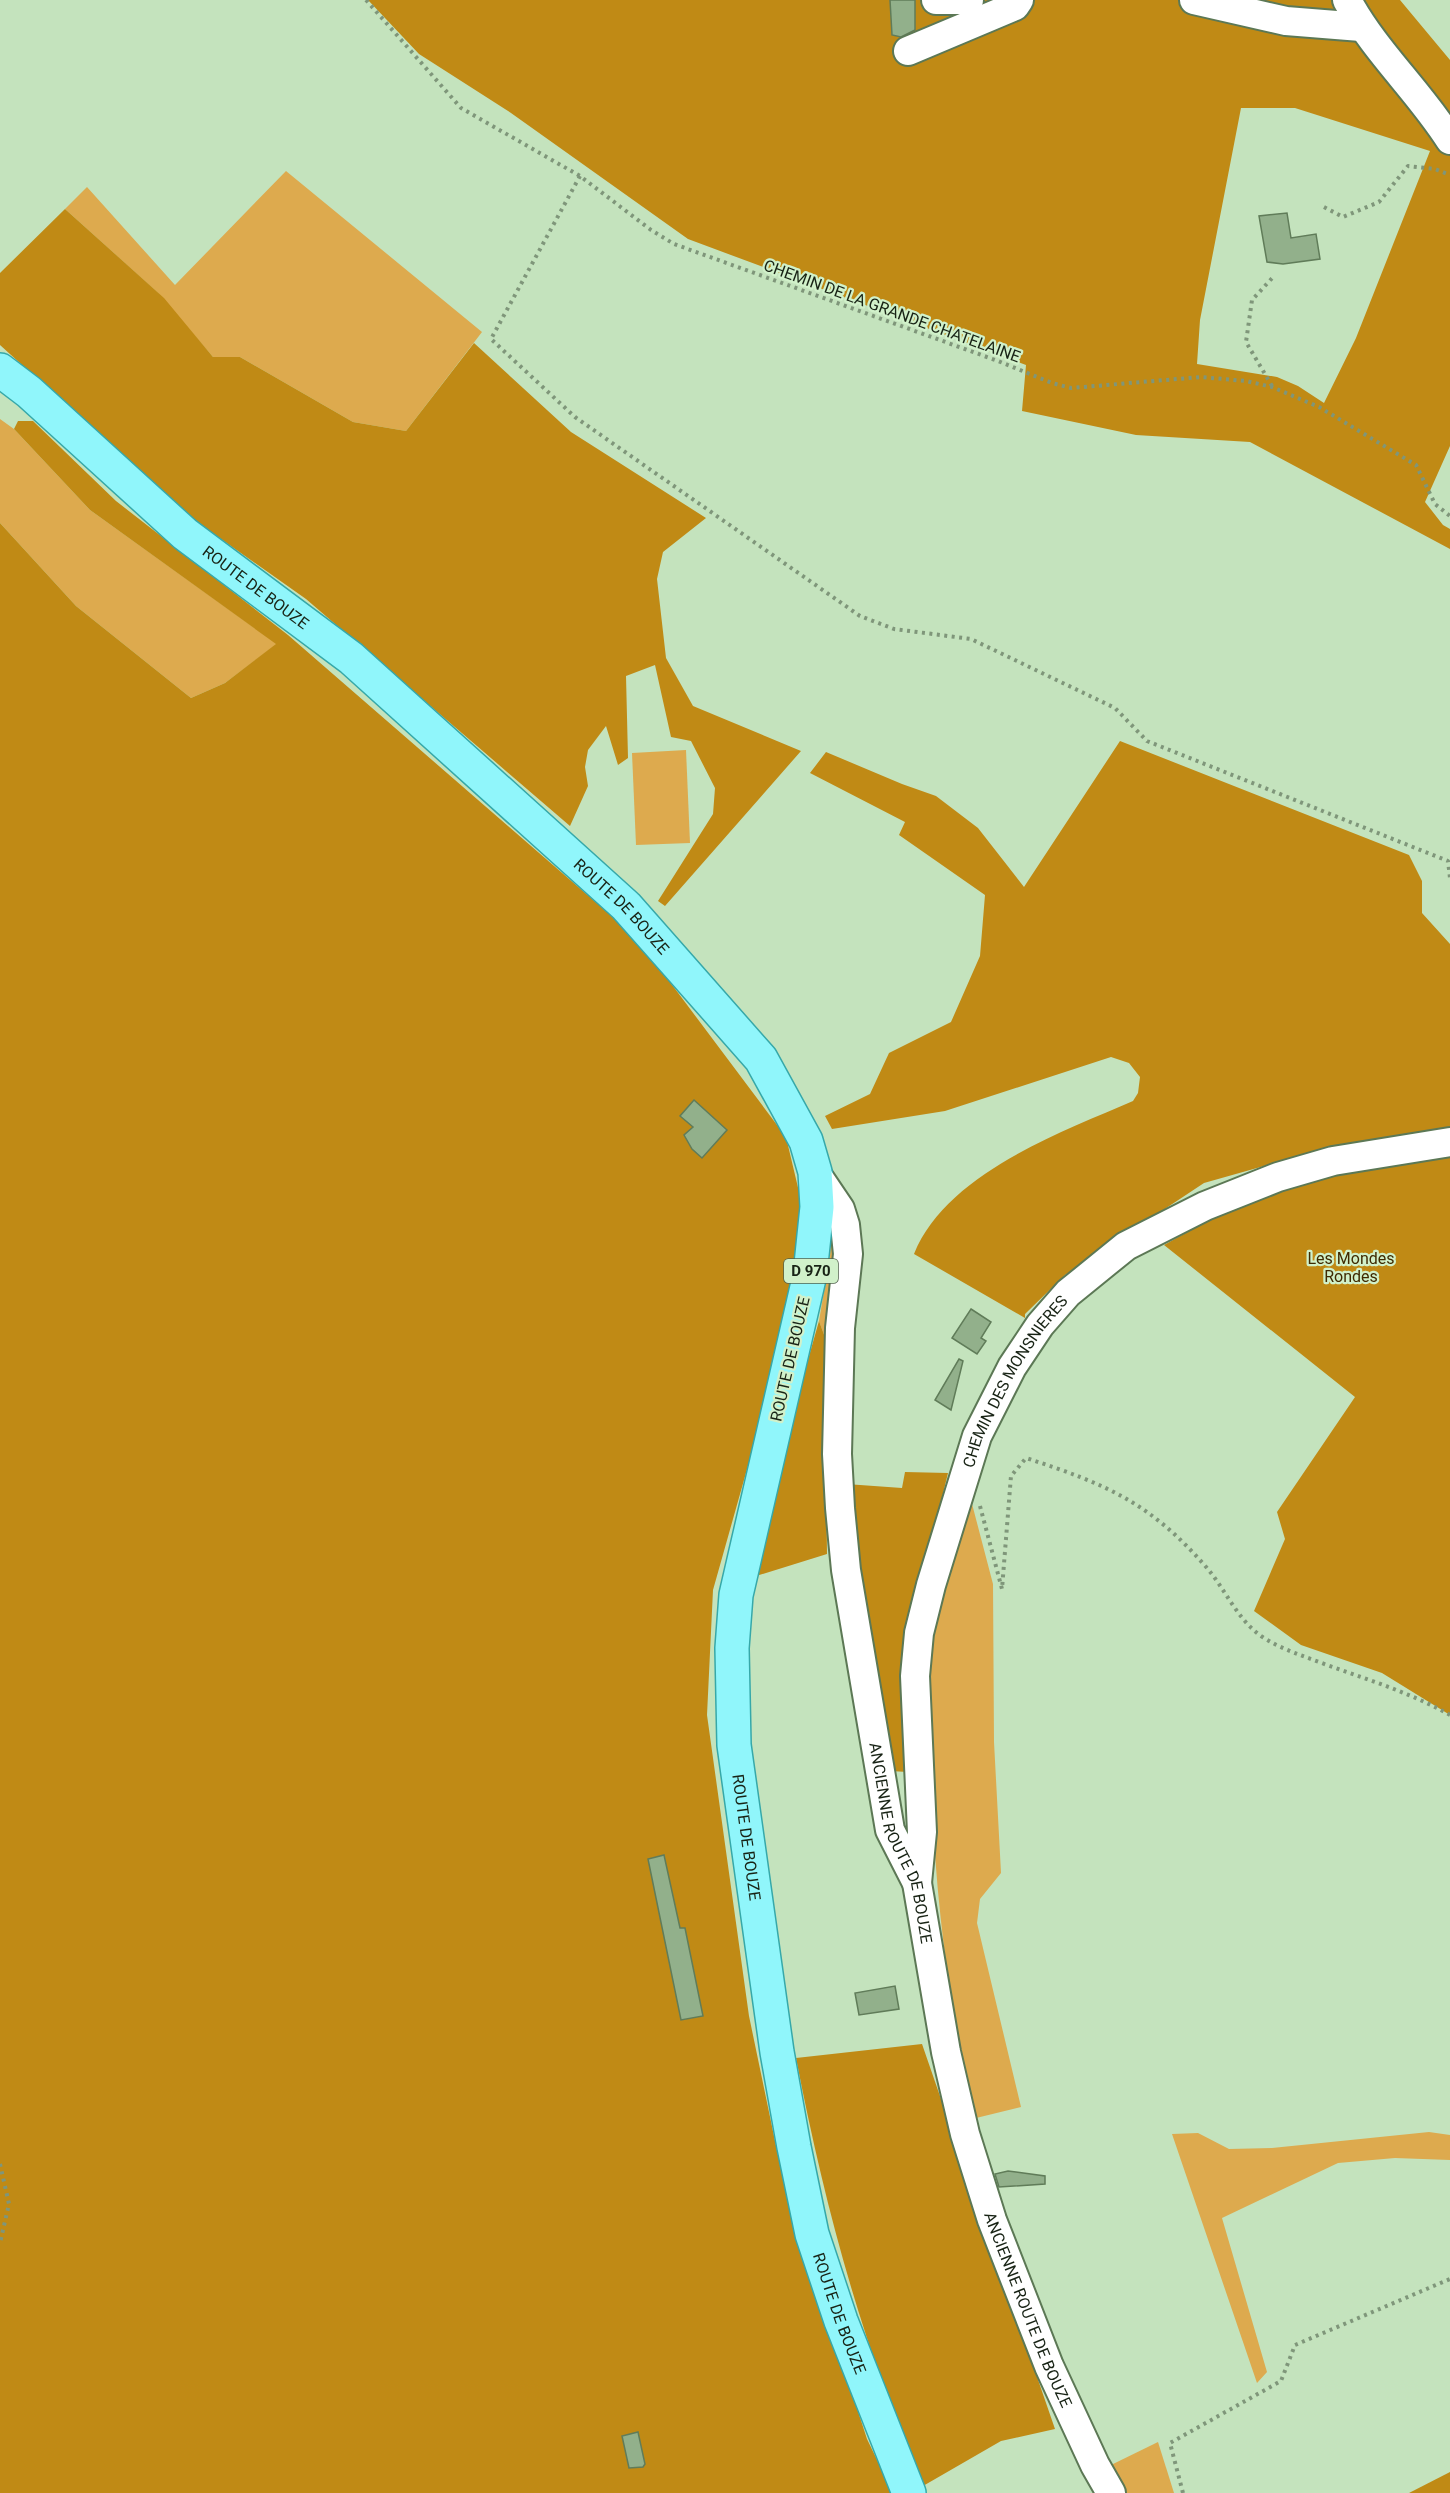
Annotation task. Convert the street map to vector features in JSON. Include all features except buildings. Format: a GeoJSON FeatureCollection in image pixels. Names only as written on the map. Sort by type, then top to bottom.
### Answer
{"type":"FeatureCollection","features":[{"type":"Feature","properties":{"kind":"main road","name":"ROUTE DE BOUZE"},"geometry":{"type":"LineString","coordinates":[[0,370],[29,392],[185,534],[351,658],[626,906],[761,1059],[796,1119],[806,1141],[815,1172],[817,1207],[810,1274],[736,1596],[732,1648],[734,1745],[777,2052],[812,2234],[849,2342],[909,2493]]}},
{"type":"Feature","properties":{"kind":"street"},"geometry":{"type":"LineString","coordinates":[[936,0],[969,0]]}},
{"type":"Feature","properties":{"kind":"street"},"geometry":{"type":"LineString","coordinates":[[908,51],[1016,6],[1019,0]]}},
{"type":"Feature","properties":{"kind":"street"},"geometry":{"type":"LineString","coordinates":[[1194,0],[1286,21],[1361,27]]}},
{"type":"Feature","properties":{"kind":"street"},"geometry":{"type":"LineString","coordinates":[[1347,0],[1361,27],[1438,121],[1450,140]]}},
{"type":"Feature","properties":{"kind":"street","name":"CHEMIN DES MONSNIERES"},"geometry":{"type":"LineString","coordinates":[[917,1883],[922,1832],[915,1676],[920,1633],[931,1585],[977,1436],[1012,1367],[1040,1325],[1068,1293],[1126,1246],[1205,1206],[1278,1177],[1333,1161],[1450,1142]]}},
{"type":"Feature","properties":{"kind":"street","name":"ANCIENNE ROUTE DE BOUZE"},"geometry":{"type":"LineString","coordinates":[[815,1172],[840,1209],[845,1226],[848,1254],[840,1328],[837,1454],[846,1570],[890,1830],[917,1883],[946,2052],[965,2134],[992,2220],[1049,2366],[1095,2465],[1111,2493]]}},
{"type":"Feature","properties":{"kind":"path","name":"CHEMIN DE LA GRANDE CHATELAINE"},"geometry":{"type":"LineString","coordinates":[[366,0],[461,108],[580,176],[651,230],[674,244],[1071,388],[1201,377],[1246,381],[1272,387],[1319,407],[1416,465],[1435,504],[1450,516]]}},
{"type":"Feature","properties":{"kind":"path"},"geometry":{"type":"LineString","coordinates":[[1324,207],[1343,217],[1379,202],[1408,166],[1436,169],[1450,175]]}},
{"type":"Feature","properties":{"kind":"path"},"geometry":{"type":"LineString","coordinates":[[580,176],[491,339],[575,417],[860,616],[894,629],[971,639],[1115,708],[1147,741],[1448,861],[1450,878]]}},
{"type":"Feature","properties":{"kind":"path"},"geometry":{"type":"LineString","coordinates":[[1272,387],[1246,342],[1252,300],[1274,276]]}},
{"type":"Feature","properties":{"kind":"path"},"geometry":{"type":"LineString","coordinates":[[979,1504],[1002,1589],[1011,1476],[1026,1458],[1089,1479],[1136,1503],[1182,1539],[1209,1570],[1248,1624],[1287,1652],[1414,1696],[1450,1715]]}},
{"type":"Feature","properties":{"kind":"path"},"geometry":{"type":"LineString","coordinates":[[0,2164],[9,2204],[0,2243]]}},
{"type":"Feature","properties":{"kind":"path"},"geometry":{"type":"LineString","coordinates":[[1183,2493],[1170,2442],[1281,2381],[1295,2345],[1450,2279]]}},
{"type":"Feature","properties":{"kind":"shaded area"},"geometry":{"type":"Polygon","coordinates":[[[286,171],[482,332],[406,431],[353,422],[240,357],[213,357],[157,292],[65,209],[87,187],[175,285],[286,171]]]}},
{"type":"Feature","properties":{"kind":"shaded area"},"geometry":{"type":"Polygon","coordinates":[[[0,419],[14,429],[90,510],[277,644],[225,683],[191,698],[76,606],[0,523],[0,419]]]}},
{"type":"Feature","properties":{"kind":"shaded area"},"geometry":{"type":"Polygon","coordinates":[[[686,750],[690,843],[636,845],[632,753],[686,750]]]}},
{"type":"Feature","properties":{"kind":"shaded area"},"geometry":{"type":"Polygon","coordinates":[[[831,1223],[837,1223],[830,1351],[819,1321],[830,1255],[831,1223]]]}},
{"type":"Feature","properties":{"kind":"shaded area"},"geometry":{"type":"Polygon","coordinates":[[[971,1500],[993,1584],[994,1742],[1001,1873],[980,1899],[977,1923],[1021,2107],[972,2119],[957,2039],[941,1920],[927,1724],[929,1673],[935,1622],[953,1547],[971,1500]]]}},
{"type":"Feature","properties":{"kind":"shaded area"},"geometry":{"type":"Polygon","coordinates":[[[1429,2132],[1450,2135],[1450,2160],[1395,2158],[1338,2163],[1222,2218],[1267,2372],[1257,2383],[1172,2134],[1198,2133],[1229,2149],[1272,2148],[1429,2132]]]}},
{"type":"Feature","properties":{"kind":"shaded area"},"geometry":{"type":"Polygon","coordinates":[[[1158,2442],[1174,2493],[1127,2493],[1111,2465],[1158,2442]]]}},
{"type":"Feature","properties":{"kind":"green space"},"geometry":{"type":"Polygon","coordinates":[[[368,0],[1400,0],[1450,60],[1450,446],[1425,502],[1443,525],[1450,529],[1450,549],[1250,442],[1136,435],[1022,411],[1026,365],[688,239],[511,113],[419,54],[368,0]],[[1241,108],[1200,320],[1197,364],[1277,377],[1298,386],[1324,403],[1356,338],[1430,151],[1295,108],[1241,108]]]}},
{"type":"Feature","properties":{"kind":"green space"},"geometry":{"type":"Polygon","coordinates":[[[65,209],[164,298],[213,357],[240,357],[353,422],[406,431],[474,343],[571,432],[706,518],[663,552],[657,579],[666,658],[693,706],[801,751],[665,906],[658,901],[713,814],[715,788],[691,741],[671,737],[655,665],[626,676],[628,758],[618,765],[606,726],[588,750],[585,767],[588,786],[570,826],[306,599],[190,517],[0,345],[0,273],[65,209]]]}},
{"type":"Feature","properties":{"kind":"green space"},"geometry":{"type":"Polygon","coordinates":[[[18,421],[33,421],[116,501],[288,635],[637,938],[786,1137],[800,1196],[798,1249],[762,1416],[713,1590],[707,1715],[749,2016],[784,2184],[867,2439],[893,2493],[0,2493],[0,523],[76,606],[191,698],[225,683],[276,644],[90,510],[14,429],[18,421]]]}},
{"type":"Feature","properties":{"kind":"green space"},"geometry":{"type":"Polygon","coordinates":[[[1120,741],[1409,855],[1422,881],[1422,913],[1450,944],[1450,1130],[1335,1146],[1204,1183],[1065,1275],[1025,1314],[1025,1318],[914,1254],[930,1226],[951,1201],[978,1179],[1040,1142],[1133,1101],[1138,1093],[1140,1077],[1129,1063],[1111,1057],[945,1111],[832,1129],[825,1116],[870,1094],[889,1053],[951,1022],[980,956],[985,895],[899,835],[905,822],[810,773],[826,752],[936,796],[978,828],[1024,887],[1120,741]]]}},
{"type":"Feature","properties":{"kind":"green space","name":"Les Mondes Rondes"},"geometry":{"type":"Polygon","coordinates":[[[1450,1155],[1450,1715],[1382,1673],[1301,1645],[1254,1611],[1285,1539],[1277,1512],[1355,1397],[1164,1245],[1242,1202],[1326,1170],[1450,1155]]]}},
{"type":"Feature","properties":{"kind":"green space"},"geometry":{"type":"Polygon","coordinates":[[[819,1321],[830,1351],[826,1472],[827,1554],[756,1576],[771,1490],[819,1321]]]}},
{"type":"Feature","properties":{"kind":"green space"},"geometry":{"type":"Polygon","coordinates":[[[905,1472],[948,1473],[902,1662],[902,1710],[908,1772],[890,1771],[846,1484],[902,1488],[905,1472]]]}},
{"type":"Feature","properties":{"kind":"green space"},"geometry":{"type":"Polygon","coordinates":[[[922,2044],[1055,2429],[1001,2441],[923,2486],[882,2381],[848,2275],[819,2168],[796,2058],[922,2044]]]}},
{"type":"Feature","properties":{"kind":"green space"},"geometry":{"type":"Polygon","coordinates":[[[1450,2472],[1450,2493],[1409,2493],[1450,2472]]]}}]}
